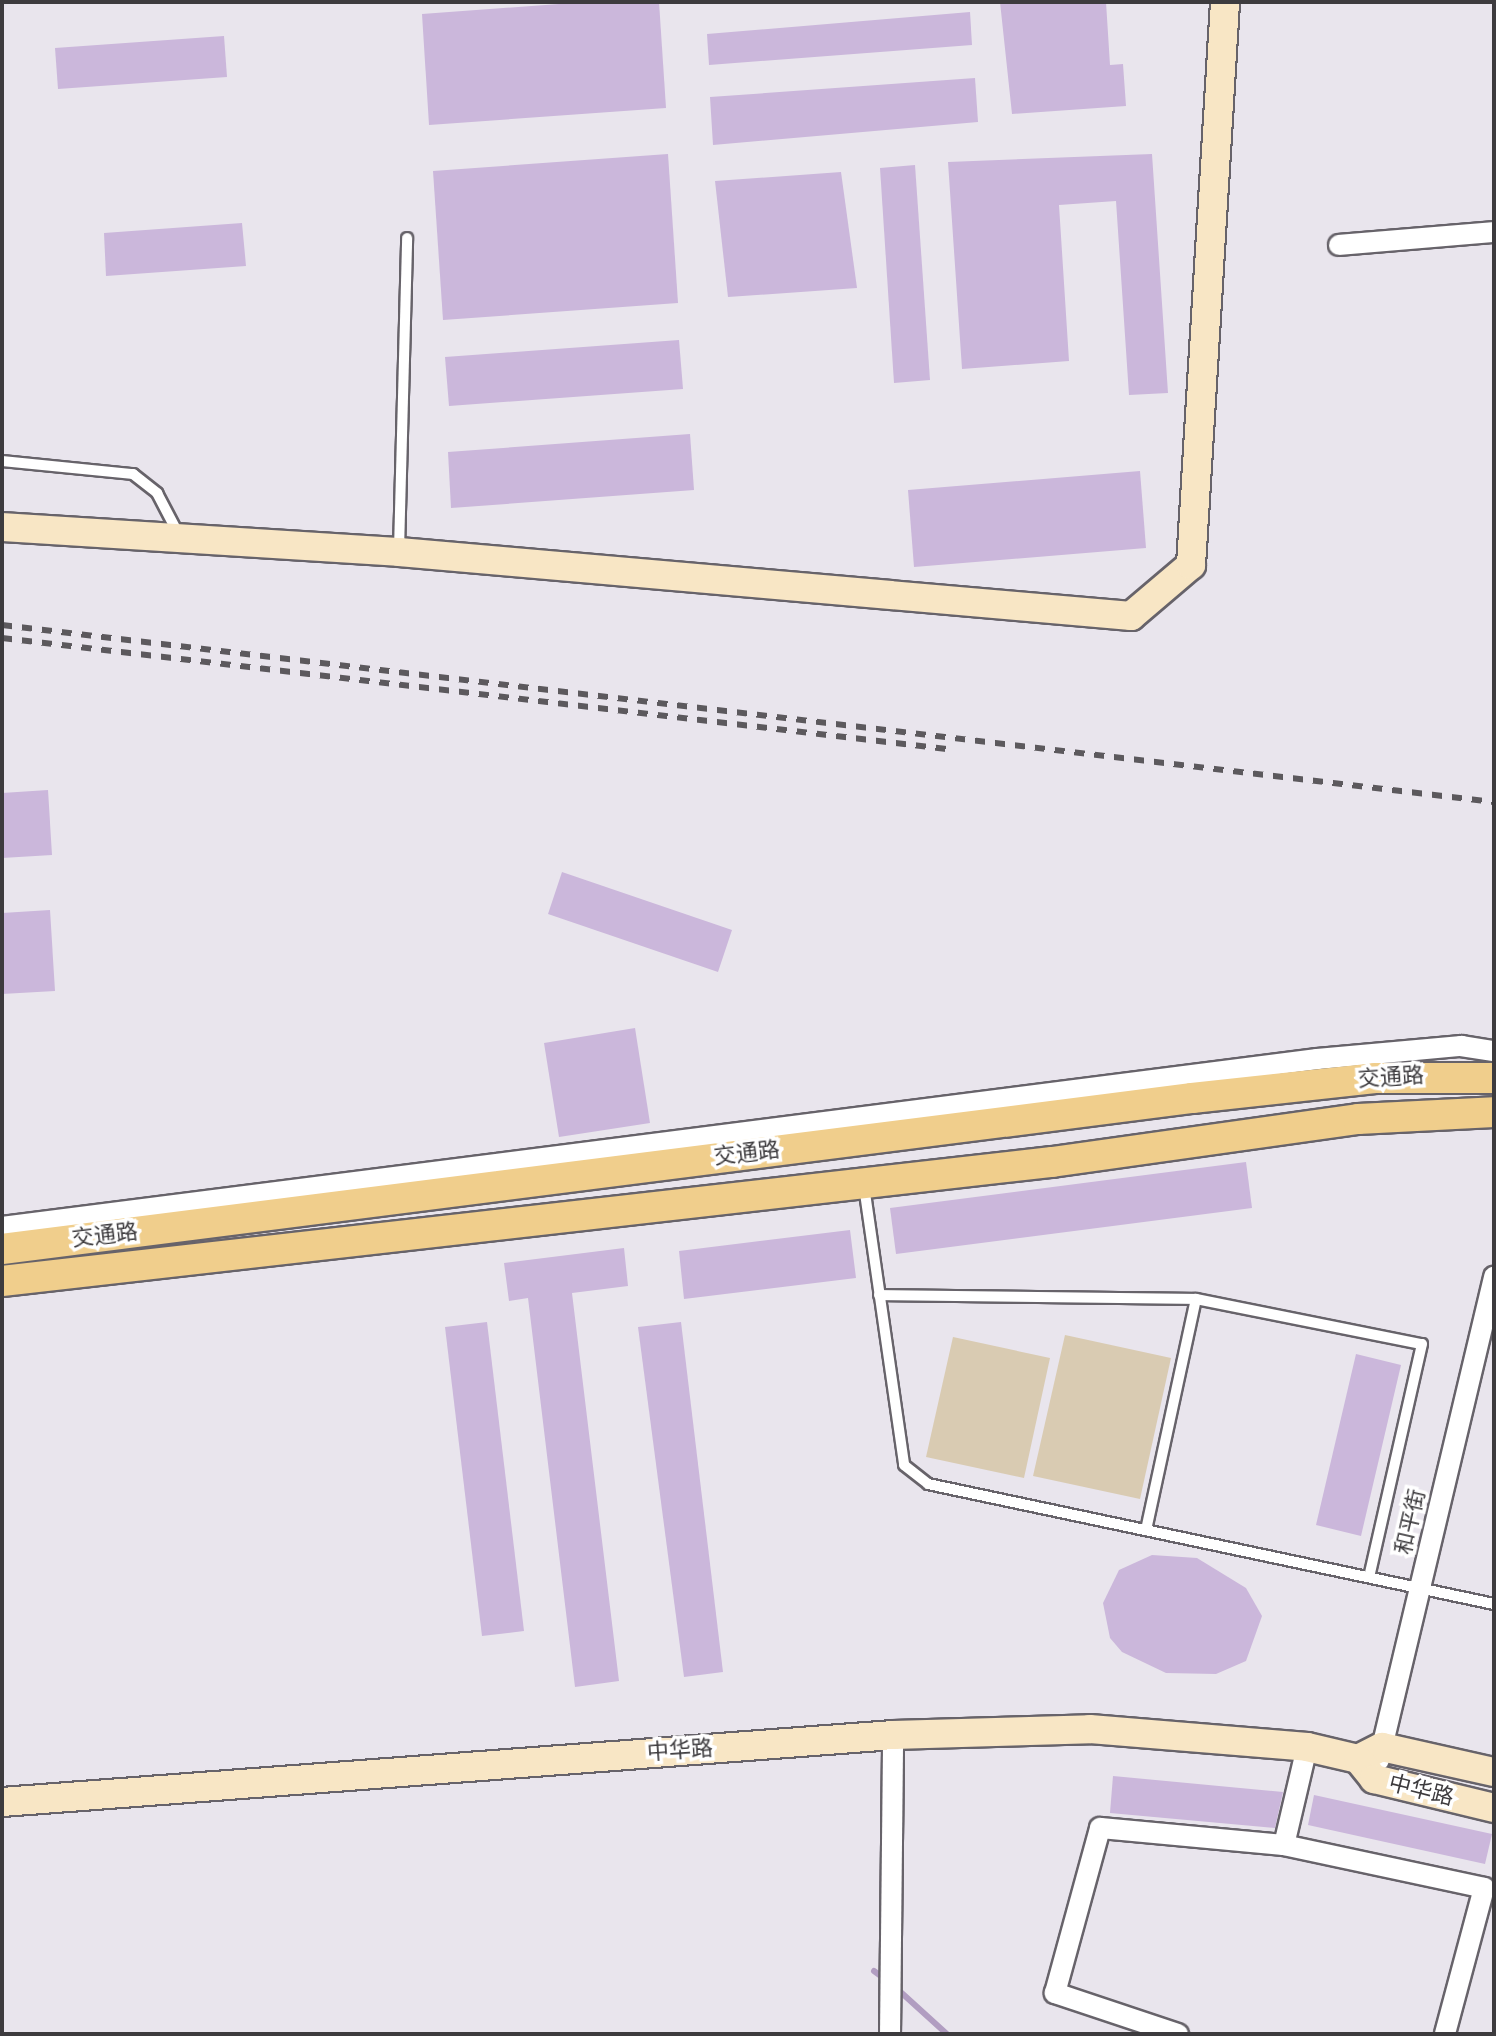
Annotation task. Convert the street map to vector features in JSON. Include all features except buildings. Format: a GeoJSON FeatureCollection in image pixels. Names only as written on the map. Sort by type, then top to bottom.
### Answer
{"type":"FeatureCollection","features":[{"type":"Feature","properties":{"kind":"main road","name":"交通路"},"geometry":{"type":"LineString","coordinates":[[2,1249],[1207,1096],[1375,1078],[1494,1078]]}},
{"type":"Feature","properties":{"kind":"main road","name":"交通路"},"geometry":{"type":"LineString","coordinates":[[2,1281],[863,1184],[1358,1119],[1494,1112]]}},
{"type":"Feature","properties":{"kind":"street"},"geometry":{"type":"LineString","coordinates":[[2,527],[399,552],[1131,616],[1191,565],[1225,2]]}},
{"type":"Feature","properties":{"kind":"street"},"geometry":{"type":"LineString","coordinates":[[1339,245],[1494,232]]}},
{"type":"Feature","properties":{"kind":"street"},"geometry":{"type":"LineString","coordinates":[[2,1227],[1317,1059],[1461,1046],[1494,1051]]}},
{"type":"Feature","properties":{"kind":"street","name":"和平街"},"geometry":{"type":"LineString","coordinates":[[1371,1762],[1420,1588],[1494,1276]]}},
{"type":"Feature","properties":{"kind":"street","name":"中华路"},"geometry":{"type":"LineString","coordinates":[[2,1802],[893,1735],[1090,1729],[1307,1747],[1371,1762],[1494,1808]]}},
{"type":"Feature","properties":{"kind":"street"},"geometry":{"type":"LineString","coordinates":[[890,2034],[893,1735]]}},
{"type":"Feature","properties":{"kind":"street"},"geometry":{"type":"LineString","coordinates":[[1284,1845],[1307,1747]]}},
{"type":"Feature","properties":{"kind":"street","name":"中华路"},"geometry":{"type":"LineString","coordinates":[[1371,1762],[1494,1772]]}},
{"type":"Feature","properties":{"kind":"street"},"geometry":{"type":"LineString","coordinates":[[1178,2034],[1055,1993],[1100,1828],[1284,1845],[1484,1888],[1445,2034]]}},
{"type":"Feature","properties":{"kind":"lane"},"geometry":{"type":"LineString","coordinates":[[399,552],[407,238]]}},
{"type":"Feature","properties":{"kind":"lane"},"geometry":{"type":"LineString","coordinates":[[2,461],[133,474],[157,493],[180,537]]}},
{"type":"Feature","properties":{"kind":"lane"},"geometry":{"type":"LineString","coordinates":[[863,1184],[904,1465],[928,1484],[1494,1604]]}},
{"type":"Feature","properties":{"kind":"lane"},"geometry":{"type":"LineString","coordinates":[[879,1295],[1196,1299],[1422,1344],[1369,1577]]}},
{"type":"Feature","properties":{"kind":"lane"},"geometry":{"type":"LineString","coordinates":[[1146,1530],[1196,1299]]}},
{"type":"Feature","properties":{"kind":"shaded area"},"geometry":{"type":"Polygon","coordinates":[[[1065,1335],[1171,1358],[1140,1499],[1033,1476],[1065,1335]]]}},
{"type":"Feature","properties":{"kind":"shaded area"},"geometry":{"type":"Polygon","coordinates":[[[953,1337],[1050,1358],[1024,1478],[926,1457],[953,1337]]]}},
{"type":"Feature","properties":{"kind":"waterway"},"geometry":{"type":"LineString","coordinates":[[874,1971],[885,1979]]}},
{"type":"Feature","properties":{"kind":"waterway"},"geometry":{"type":"LineString","coordinates":[[894,1986],[947,2034]]}},
{"type":"Feature","properties":{"kind":"railway"},"geometry":{"type":"LineString","coordinates":[[2,625],[1494,802]]}},
{"type":"Feature","properties":{"kind":"railway"},"geometry":{"type":"LineString","coordinates":[[2,638],[947,749]]}}]}
